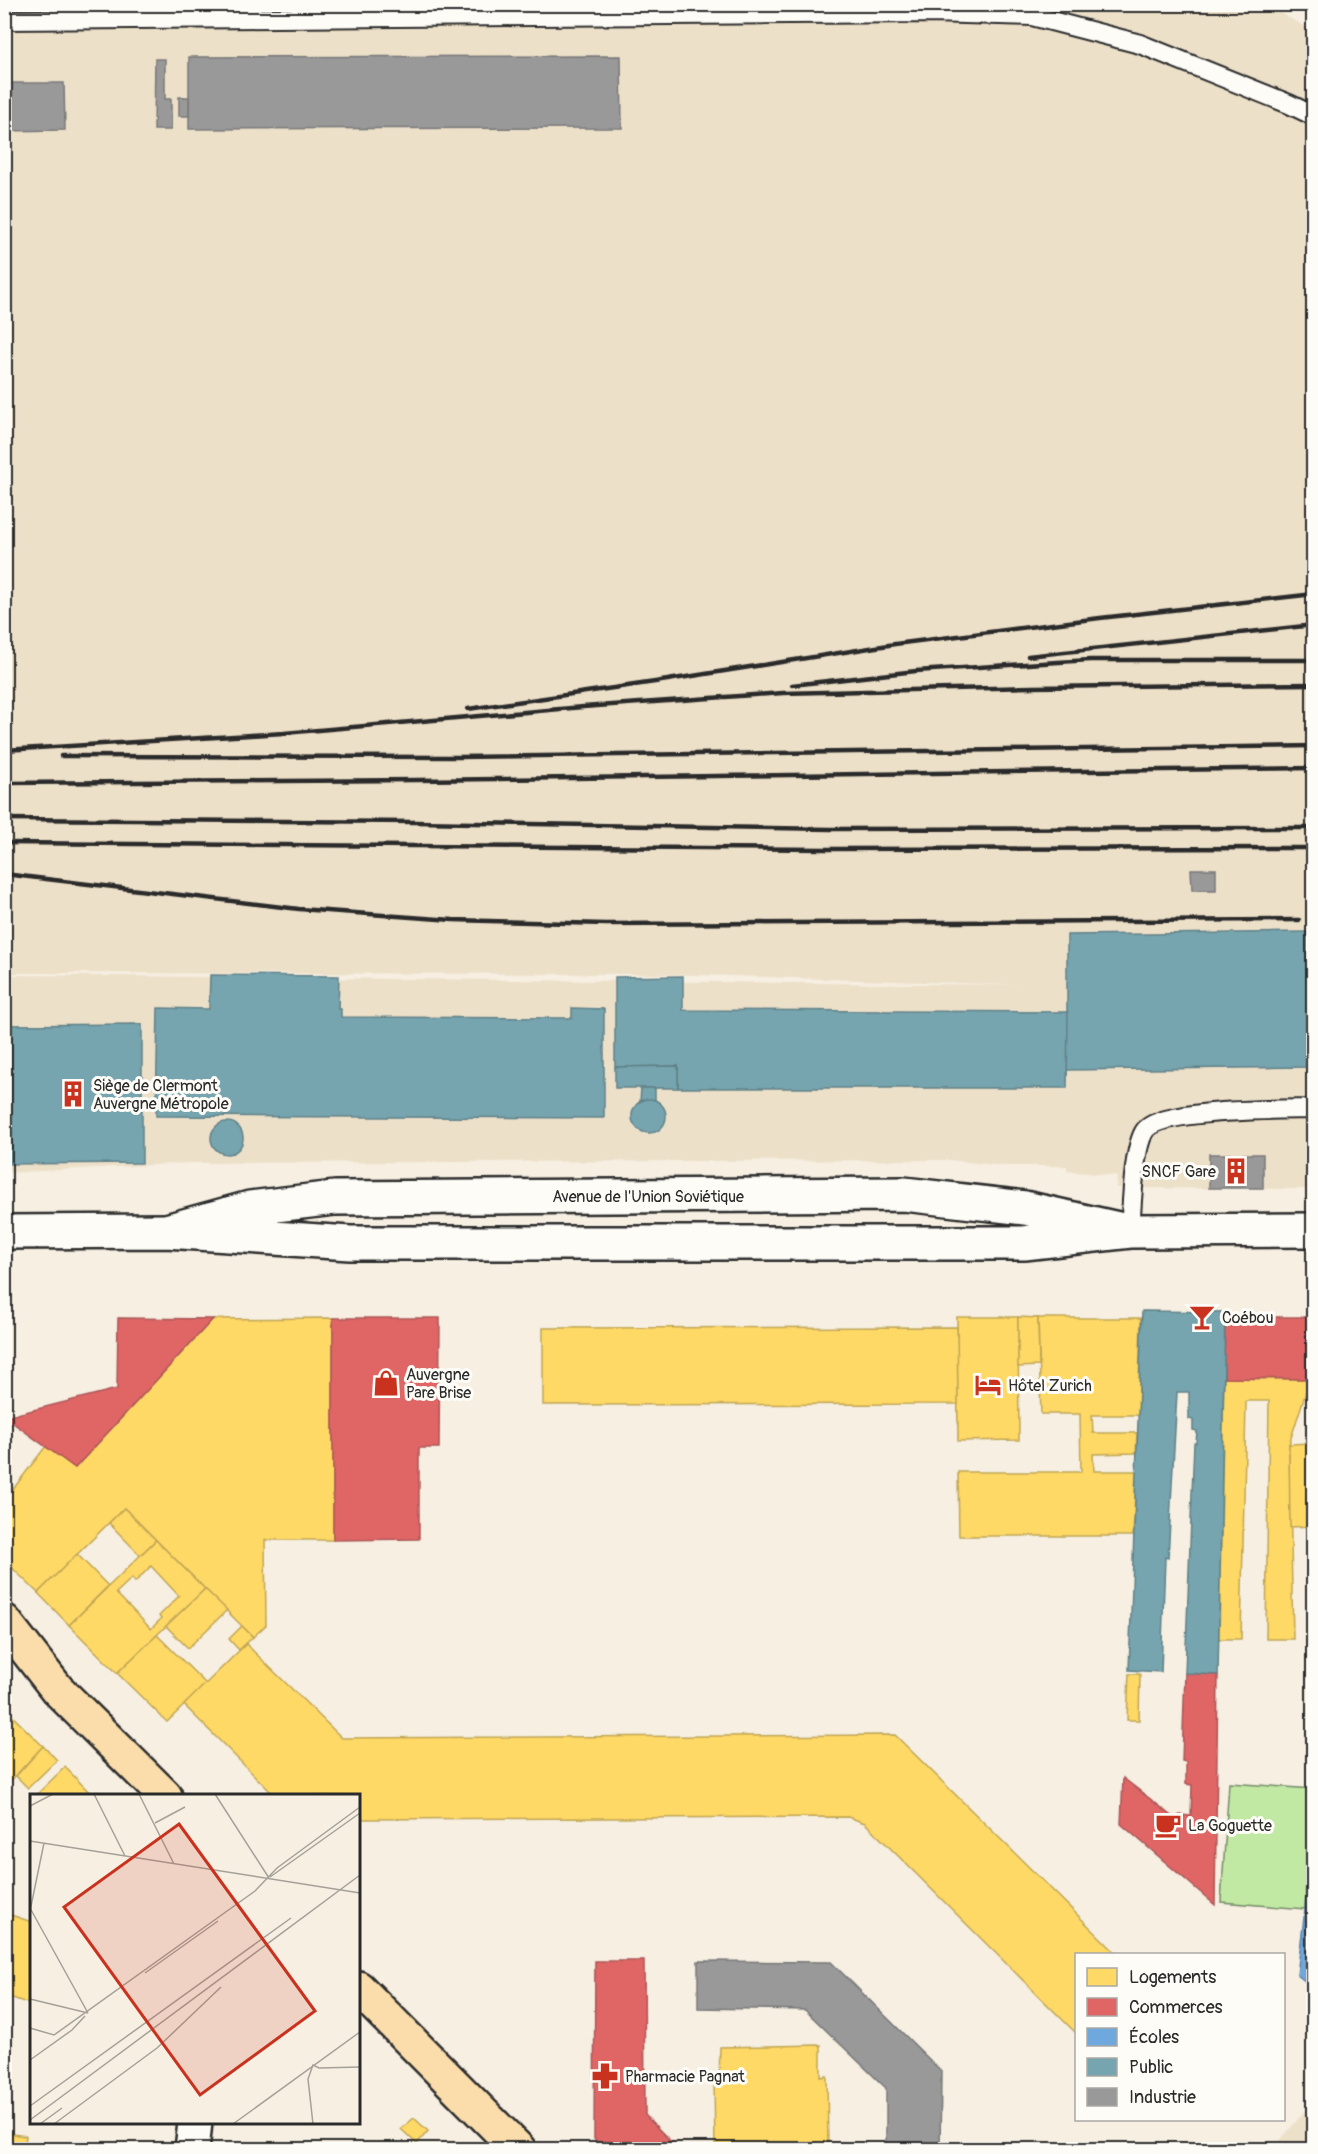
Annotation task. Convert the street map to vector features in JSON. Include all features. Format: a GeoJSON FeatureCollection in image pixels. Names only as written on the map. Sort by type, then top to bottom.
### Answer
{"type":"FeatureCollection","features":[{"type":"Feature","properties":{"kind":"main road"},"geometry":{"type":"LineString","coordinates":[[4,1621],[57,1689],[163,1794]]}},
{"type":"Feature","properties":{"kind":"main road"},"geometry":{"type":"LineString","coordinates":[[360,1990],[519,2150]]}},
{"type":"Feature","properties":{"kind":"street","name":"Avenue de l'Union Soviétique"},"geometry":{"type":"LineString","coordinates":[[166,1231],[250,1208],[335,1198],[904,1194],[1025,1208],[1130,1231]]}},
{"type":"Feature","properties":{"kind":"street","name":"Avenue de l'Union Soviétique"},"geometry":{"type":"LineString","coordinates":[[4,1232],[166,1231],[350,1243],[1024,1243],[1130,1231],[1314,1230]]}},
{"type":"Feature","properties":{"kind":"street"},"geometry":{"type":"LineString","coordinates":[[192,2150],[195,2124]]}},
{"type":"Feature","properties":{"kind":"lane"},"geometry":{"type":"LineString","coordinates":[[4,20],[918,14],[1032,16],[1140,44],[1314,116]]}},
{"type":"Feature","properties":{"kind":"lane"},"geometry":{"type":"LineString","coordinates":[[1130,1231],[1138,1145],[1145,1129],[1160,1120],[1202,1113],[1314,1109]]}},
{"type":"Feature","properties":{"kind":"shaded area"},"geometry":{"type":"Polygon","coordinates":[[[1264,4],[1313,31],[1313,1189],[1116,1188],[1117,1176],[1067,1171],[1067,1166],[1005,1166],[949,1160],[189,1163],[5,1173],[5,975],[1020,985],[664,974],[5,973],[5,5],[1264,4]]]}},
{"type":"Feature","properties":{"kind":"shaded area"},"geometry":{"type":"Polygon","coordinates":[[[1313,2101],[1313,2149],[1273,2149],[1313,2101]]]}},
{"type":"Feature","properties":{"kind":"green space"},"geometry":{"type":"Polygon","coordinates":[[[1229,1783],[1313,1789],[1305,1909],[1221,1902],[1229,1783]]]}},
{"type":"Feature","properties":{"kind":"building: Logements","name":"Hôtel Zurich"},"geometry":{"type":"Polygon","coordinates":[[[957,1317],[1018,1317],[1019,1440],[958,1441],[957,1317]]]}},
{"type":"Feature","properties":{"kind":"building: Logements"},"geometry":{"type":"Polygon","coordinates":[[[1018,1317],[1038,1318],[1039,1366],[1018,1367],[1018,1317]]]}},
{"type":"Feature","properties":{"kind":"building: Logements"},"geometry":{"type":"Polygon","coordinates":[[[333,1318],[333,1540],[265,1540],[266,1625],[253,1637],[124,1508],[38,1593],[4,1560],[4,1501],[46,1446],[75,1468],[213,1319],[333,1318]]]}},
{"type":"Feature","properties":{"kind":"building: Logements"},"geometry":{"type":"Polygon","coordinates":[[[1038,1318],[1141,1318],[1138,1415],[1092,1415],[1093,1433],[1137,1433],[1136,1453],[1093,1454],[1094,1471],[1136,1471],[1133,1536],[959,1536],[958,1472],[1081,1472],[1080,1414],[1041,1414],[1038,1318]]]}},
{"type":"Feature","properties":{"kind":"building: Logements"},"geometry":{"type":"Polygon","coordinates":[[[957,1327],[958,1404],[543,1405],[543,1328],[957,1327]]]}},
{"type":"Feature","properties":{"kind":"building: Logements"},"geometry":{"type":"Polygon","coordinates":[[[1224,1378],[1310,1379],[1289,1444],[1293,1639],[1266,1639],[1269,1401],[1246,1401],[1241,1639],[1219,1639],[1224,1378]]]}},
{"type":"Feature","properties":{"kind":"building: Logements"},"geometry":{"type":"Polygon","coordinates":[[[1314,1443],[1314,1526],[1290,1527],[1289,1444],[1314,1443]]]}},
{"type":"Feature","properties":{"kind":"building: Logements"},"geometry":{"type":"Polygon","coordinates":[[[124,1508],[156,1540],[140,1555],[109,1523],[124,1508]]]}},
{"type":"Feature","properties":{"kind":"building: Logements"},"geometry":{"type":"Polygon","coordinates":[[[156,1540],[205,1589],[117,1673],[69,1625],[156,1540]],[[151,1566],[135,1582],[132,1578],[116,1593],[151,1629],[161,1619],[159,1616],[179,1596],[151,1566]]]}},
{"type":"Feature","properties":{"kind":"building: Logements"},"geometry":{"type":"Polygon","coordinates":[[[77,1554],[108,1586],[69,1625],[38,1593],[77,1554]]]}},
{"type":"Feature","properties":{"kind":"building: Logements"},"geometry":{"type":"Polygon","coordinates":[[[205,1589],[227,1610],[188,1648],[166,1626],[205,1589]]]}},
{"type":"Feature","properties":{"kind":"building: Logements"},"geometry":{"type":"Polygon","coordinates":[[[242,1626],[253,1637],[239,1650],[229,1639],[242,1626]]]}},
{"type":"Feature","properties":{"kind":"building: Logements"},"geometry":{"type":"Polygon","coordinates":[[[157,1635],[206,1684],[167,1722],[117,1673],[157,1635]]]}},
{"type":"Feature","properties":{"kind":"building: Logements"},"geometry":{"type":"Polygon","coordinates":[[[246,1644],[342,1738],[895,1735],[1116,1953],[1075,1953],[1075,2032],[865,1823],[848,1817],[360,1819],[360,1794],[273,1794],[184,1705],[246,1644]]]}},
{"type":"Feature","properties":{"kind":"building: Logements"},"geometry":{"type":"Polygon","coordinates":[[[1129,1674],[1140,1674],[1139,1720],[1127,1720],[1129,1674]]]}},
{"type":"Feature","properties":{"kind":"building: Logements"},"geometry":{"type":"Polygon","coordinates":[[[4,1708],[43,1746],[4,1788],[4,1708]]]}},
{"type":"Feature","properties":{"kind":"building: Logements"},"geometry":{"type":"Polygon","coordinates":[[[43,1746],[57,1760],[28,1788],[16,1776],[43,1746]]]}},
{"type":"Feature","properties":{"kind":"building: Logements"},"geometry":{"type":"Polygon","coordinates":[[[65,1767],[91,1794],[37,1794],[65,1767]]]}},
{"type":"Feature","properties":{"kind":"building: Logements"},"geometry":{"type":"Polygon","coordinates":[[[4,1908],[10,1910],[8,1914],[30,1921],[30,2004],[4,1995],[4,1908]]]}},
{"type":"Feature","properties":{"kind":"building: Logements"},"geometry":{"type":"Polygon","coordinates":[[[821,2045],[821,2077],[827,2076],[828,2149],[715,2150],[714,2079],[719,2079],[720,2047],[821,2045]]]}},
{"type":"Feature","properties":{"kind":"building: Logements"},"geometry":{"type":"Polygon","coordinates":[[[414,2118],[428,2131],[417,2144],[401,2129],[414,2118]]]}},
{"type":"Feature","properties":{"kind":"building: Logements"},"geometry":{"type":"Polygon","coordinates":[[[4,2133],[26,2136],[24,2150],[4,2150],[4,2133]]]}},
{"type":"Feature","properties":{"kind":"building: Commerces"},"geometry":{"type":"Polygon","coordinates":[[[1225,1317],[1311,1317],[1310,1379],[1224,1378],[1225,1317]]]}},
{"type":"Feature","properties":{"kind":"building: Commerces"},"geometry":{"type":"Polygon","coordinates":[[[1311,1317],[1314,1317],[1314,1379],[1310,1379],[1311,1317]]]}},
{"type":"Feature","properties":{"kind":"building: Commerces"},"geometry":{"type":"Polygon","coordinates":[[[118,1318],[213,1319],[75,1468],[5,1417],[117,1389],[118,1318]]]}},
{"type":"Feature","properties":{"kind":"building: Commerces","name":"Auvergne Pare Brise"},"geometry":{"type":"Polygon","coordinates":[[[333,1318],[440,1318],[439,1448],[419,1448],[419,1539],[333,1540],[333,1318]]]}},
{"type":"Feature","properties":{"kind":"building: Commerces"},"geometry":{"type":"Polygon","coordinates":[[[1185,1673],[1218,1675],[1215,1905],[1121,1824],[1123,1778],[1175,1818],[1180,1815],[1191,1816],[1192,1785],[1186,1784],[1186,1762],[1182,1761],[1185,1673]]]}},
{"type":"Feature","properties":{"kind":"building: Commerces"},"geometry":{"type":"Polygon","coordinates":[[[595,1961],[644,1961],[645,2115],[679,2150],[605,2150],[594,2139],[595,1961]]]}},
{"type":"Feature","properties":{"kind":"building: Écoles"},"geometry":{"type":"Polygon","coordinates":[[[1314,1798],[1314,1988],[1297,1975],[1314,1798]]]}},
{"type":"Feature","properties":{"kind":"building: Public"},"geometry":{"type":"Polygon","coordinates":[[[1314,932],[1314,1067],[1067,1070],[1067,935],[1314,932]]]}},
{"type":"Feature","properties":{"kind":"building: Public"},"geometry":{"type":"Polygon","coordinates":[[[210,975],[339,976],[338,1009],[341,1009],[341,1017],[572,1018],[572,1008],[604,1009],[604,1118],[156,1116],[158,1008],[209,1009],[210,975]]]}},
{"type":"Feature","properties":{"kind":"building: Public"},"geometry":{"type":"Polygon","coordinates":[[[683,976],[683,1010],[1068,1012],[1067,1088],[678,1088],[678,1066],[615,1067],[615,977],[683,976]]]}},
{"type":"Feature","properties":{"kind":"building: Public","name":"Siège de Clermont Auvergne Métropole"},"geometry":{"type":"Polygon","coordinates":[[[142,1024],[142,1163],[4,1164],[4,1025],[142,1024]]]}},
{"type":"Feature","properties":{"kind":"building: Public"},"geometry":{"type":"Polygon","coordinates":[[[678,1066],[678,1088],[615,1088],[615,1067],[678,1066]]]}},
{"type":"Feature","properties":{"kind":"building: Public"},"geometry":{"type":"Polygon","coordinates":[[[641,1088],[655,1088],[655,1100],[640,1102],[641,1088]]]}},
{"type":"Feature","properties":{"kind":"building: Public"},"geometry":{"type":"Polygon","coordinates":[[[649,1099],[661,1104],[666,1116],[661,1128],[649,1133],[637,1128],[632,1116],[637,1104],[649,1099]]]}},
{"type":"Feature","properties":{"kind":"building: Public"},"geometry":{"type":"Polygon","coordinates":[[[227,1122],[238,1127],[243,1138],[238,1149],[227,1154],[216,1149],[211,1138],[216,1127],[227,1122]]]}},
{"type":"Feature","properties":{"kind":"building: Public"},"geometry":{"type":"Polygon","coordinates":[[[1142,1311],[1225,1312],[1218,1675],[1185,1673],[1194,1443],[1196,1443],[1197,1431],[1193,1430],[1193,1420],[1189,1419],[1189,1392],[1177,1392],[1168,1558],[1165,1557],[1161,1672],[1129,1670],[1142,1311]]]}},
{"type":"Feature","properties":{"kind":"building: Industrie"},"geometry":{"type":"Polygon","coordinates":[[[621,56],[622,128],[189,129],[189,57],[621,56]]]}},
{"type":"Feature","properties":{"kind":"building: Industrie"},"geometry":{"type":"Polygon","coordinates":[[[155,59],[165,59],[165,99],[171,99],[171,130],[154,130],[155,59]]]}},
{"type":"Feature","properties":{"kind":"building: Industrie"},"geometry":{"type":"Polygon","coordinates":[[[4,83],[64,83],[65,130],[4,131],[4,83]]]}},
{"type":"Feature","properties":{"kind":"building: Industrie"},"geometry":{"type":"Polygon","coordinates":[[[179,97],[189,97],[189,116],[179,116],[179,97]]]}},
{"type":"Feature","properties":{"kind":"building: Industrie"},"geometry":{"type":"Polygon","coordinates":[[[1191,869],[1216,869],[1216,890],[1192,890],[1191,869]]]}},
{"type":"Feature","properties":{"kind":"building: Industrie","name":"SNCF Gare"},"geometry":{"type":"Polygon","coordinates":[[[1209,1154],[1263,1154],[1263,1188],[1209,1188],[1209,1154]]]}},
{"type":"Feature","properties":{"kind":"building: Industrie"},"geometry":{"type":"Polygon","coordinates":[[[698,1961],[831,1962],[941,2071],[940,2150],[886,2150],[886,2088],[805,2010],[698,2008],[698,1961]]]}},
{"type":"Feature","properties":{"kind":"railway"},"geometry":{"type":"LineString","coordinates":[[468,709],[895,644],[1314,594]]}},
{"type":"Feature","properties":{"kind":"railway"},"geometry":{"type":"LineString","coordinates":[[1028,656],[1314,625]]}},
{"type":"Feature","properties":{"kind":"railway"},"geometry":{"type":"LineString","coordinates":[[792,685],[916,671],[1090,660],[1314,660]]}},
{"type":"Feature","properties":{"kind":"railway"},"geometry":{"type":"LineString","coordinates":[[4,750],[284,733],[583,707],[783,693],[1314,684]]}},
{"type":"Feature","properties":{"kind":"railway"},"geometry":{"type":"LineString","coordinates":[[61,756],[459,757],[1314,746]]}},
{"type":"Feature","properties":{"kind":"railway"},"geometry":{"type":"LineString","coordinates":[[4,783],[1314,768]]}},
{"type":"Feature","properties":{"kind":"railway"},"geometry":{"type":"LineString","coordinates":[[4,819],[416,822],[831,829],[1314,828]]}},
{"type":"Feature","properties":{"kind":"railway"},"geometry":{"type":"LineString","coordinates":[[4,843],[828,849],[1314,848]]}},
{"type":"Feature","properties":{"kind":"railway"},"geometry":{"type":"LineString","coordinates":[[4,874],[299,909],[453,920],[606,924],[1299,920]]}},
{"type":"Feature","properties":{"kind":"place","name":"Siège de Clermont Auvergne Métropole"},"geometry":{"type":"Point","coordinates":[73,1094]}},
{"type":"Feature","properties":{"kind":"place","name":"SNCF Gare"},"geometry":{"type":"Point","coordinates":[1236,1171]}},
{"type":"Feature","properties":{"kind":"place","name":"Coébou"},"geometry":{"type":"Point","coordinates":[1202,1317]}},
{"type":"Feature","properties":{"kind":"place","name":"Auvergne Pare Brise"},"geometry":{"type":"Point","coordinates":[386,1383]}},
{"type":"Feature","properties":{"kind":"place","name":"Hôtel Zurich"},"geometry":{"type":"Point","coordinates":[988,1385]}},
{"type":"Feature","properties":{"kind":"place","name":"La Goguette"},"geometry":{"type":"Point","coordinates":[1168,1825]}},
{"type":"Feature","properties":{"kind":"place","name":"Pharmacie Pagnat"},"geometry":{"type":"Point","coordinates":[605,2076]}}]}
